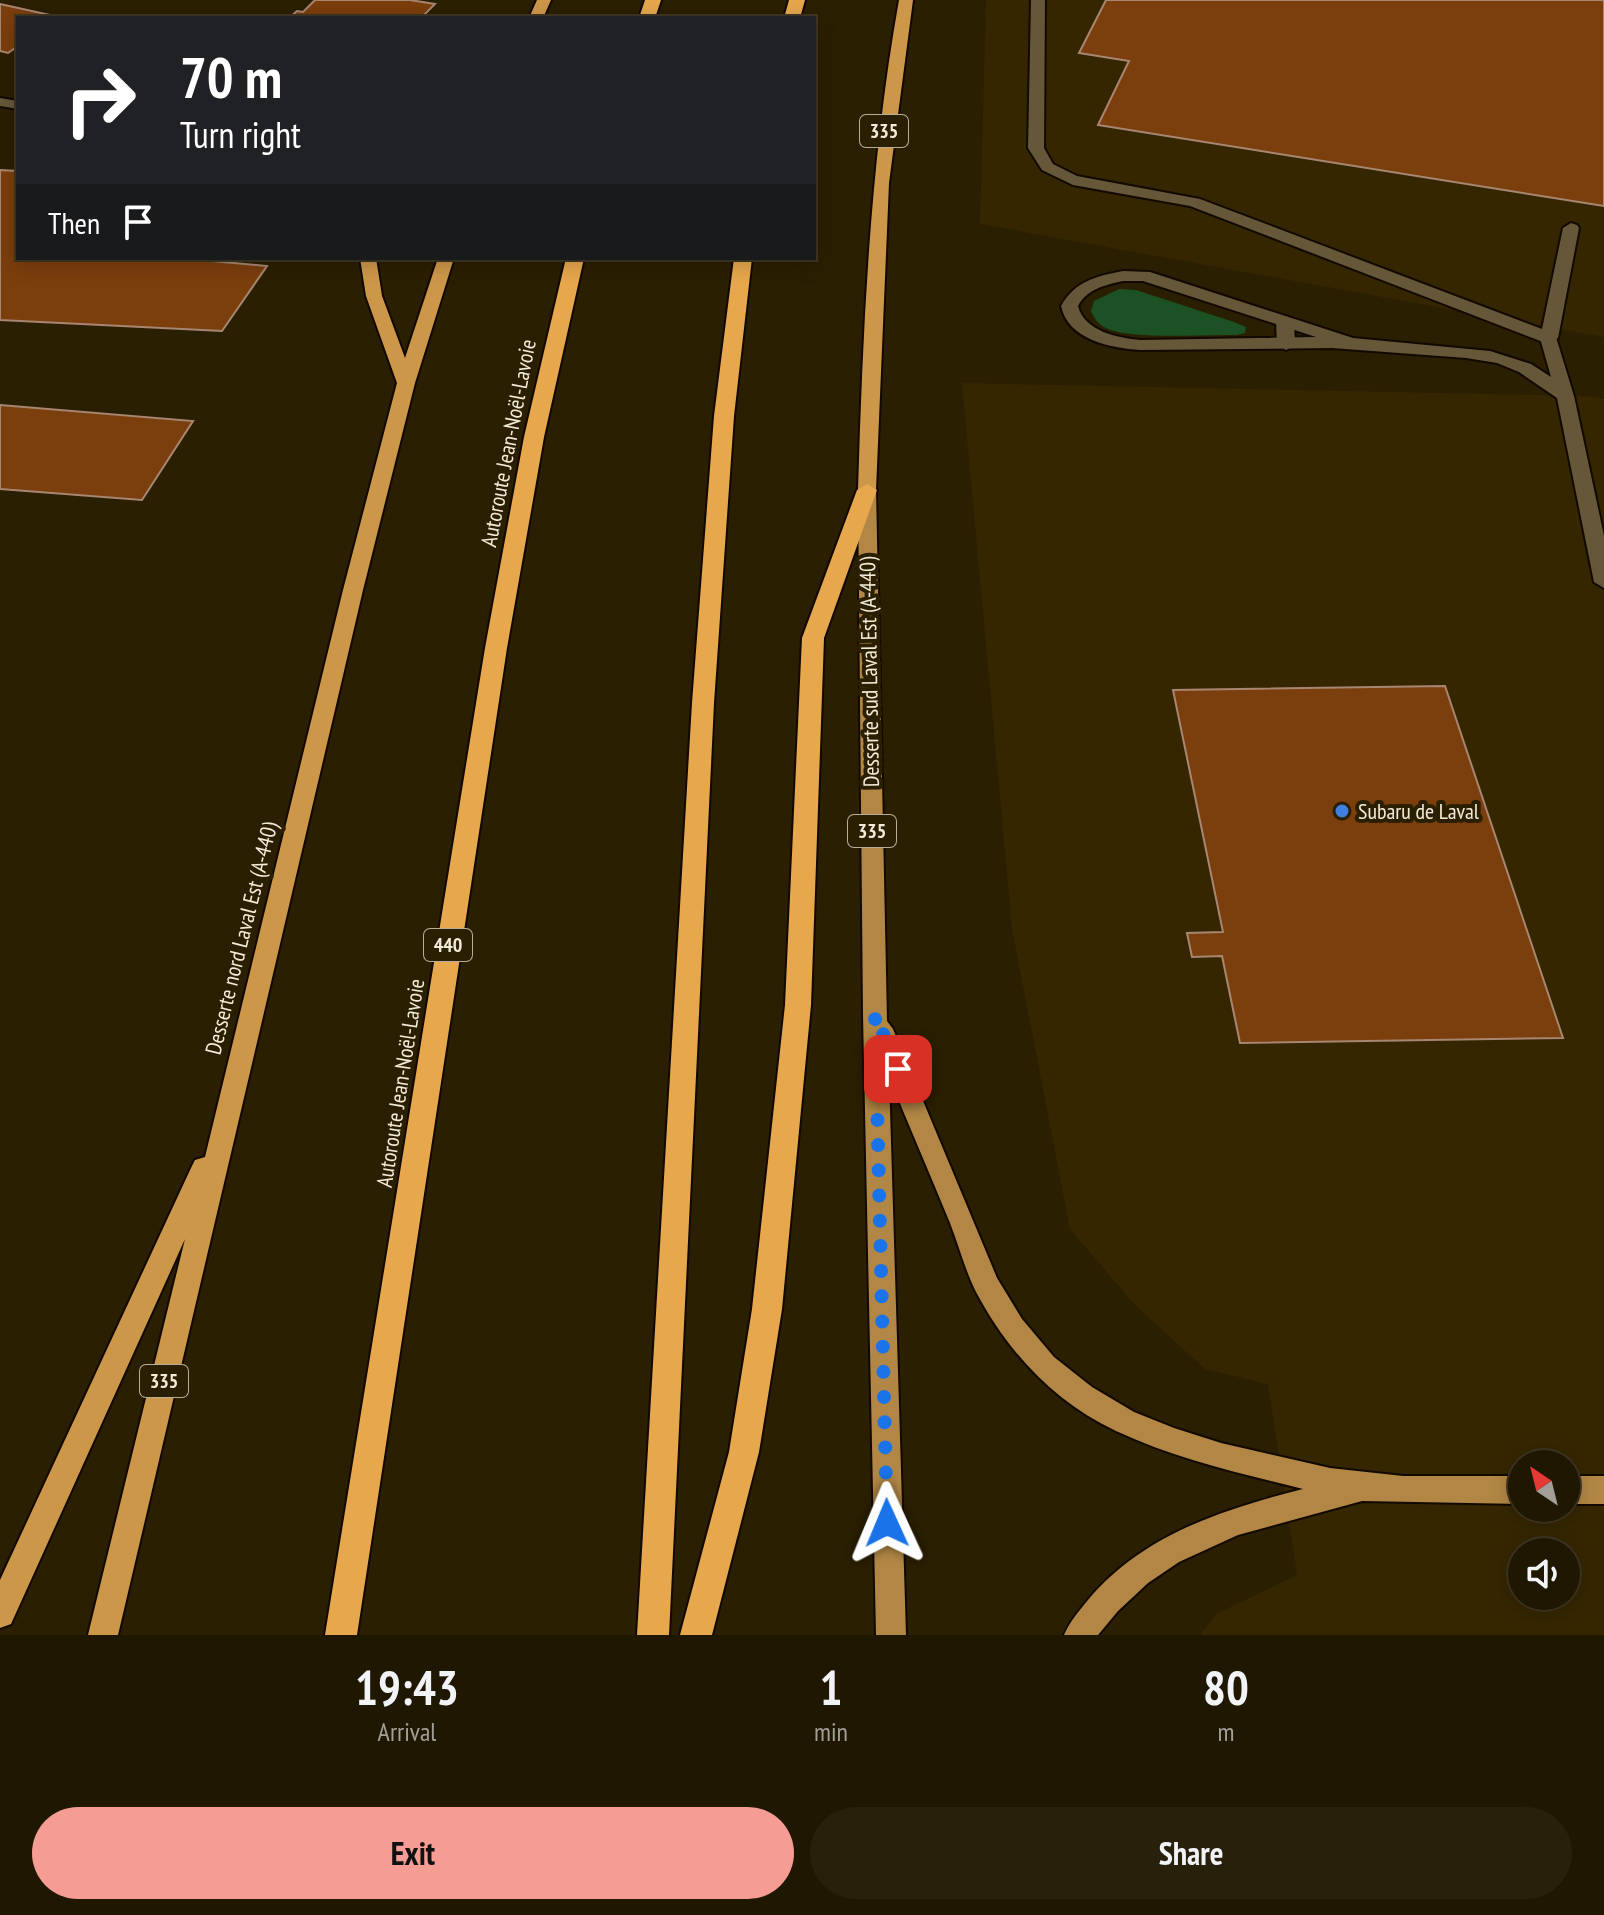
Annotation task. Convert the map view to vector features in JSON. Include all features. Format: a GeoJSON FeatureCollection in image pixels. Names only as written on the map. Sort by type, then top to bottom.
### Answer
{"type":"FeatureCollection","features":[{"type":"Feature","properties":{"kind":"highway","name":"Desserte sud Laval Est (A-440)"},"geometry":{"type":"LineString","coordinates":[[867,490],[875,235],[888,102],[906,0]]}},
{"type":"Feature","properties":{"kind":"highway"},"geometry":{"type":"LineString","coordinates":[[368,260],[374,296],[406,383]]}},
{"type":"Feature","properties":{"kind":"highway","name":"Desserte nord Laval Est (A-440)"},"geometry":{"type":"LineString","coordinates":[[103,1635],[223,1127],[406,383],[445,260]]}},
{"type":"Feature","properties":{"kind":"highway","name":"Autoroute Jean-Noël-Lavoie"},"geometry":{"type":"LineString","coordinates":[[341,1635],[496,648],[534,437],[575,260]]}},
{"type":"Feature","properties":{"kind":"highway"},"geometry":{"type":"LineString","coordinates":[[653,1635],[703,703],[724,416],[743,260]]}},
{"type":"Feature","properties":{"kind":"highway"},"geometry":{"type":"LineString","coordinates":[[696,1635],[744,1452],[770,1280],[799,990],[813,638],[867,490]]}},
{"type":"Feature","properties":{"kind":"highway"},"geometry":{"type":"LineString","coordinates":[[0,1613],[223,1127]]}},
{"type":"Feature","properties":{"kind":"main road","name":"Desserte sud Laval Est (A-440)"},"geometry":{"type":"LineString","coordinates":[[867,490],[875,1015],[891,1635]]}},
{"type":"Feature","properties":{"kind":"main road"},"geometry":{"type":"LineString","coordinates":[[875,1015],[991,1298],[1010,1328],[1035,1358],[1095,1406],[1137,1428],[1216,1456],[1362,1487],[1508,1490]]}},
{"type":"Feature","properties":{"kind":"main road"},"geometry":{"type":"LineString","coordinates":[[1079,1635],[1109,1596],[1134,1573],[1188,1540],[1220,1526],[1362,1487]]}},
{"type":"Feature","properties":{"kind":"main road"},"geometry":{"type":"LineString","coordinates":[[1580,1490],[1604,1490]]}},
{"type":"Feature","properties":{"kind":"street"},"geometry":{"type":"LineString","coordinates":[[1038,0],[1036,148],[1047,167],[1073,180],[1194,202],[1549,338]]}},
{"type":"Feature","properties":{"kind":"street"},"geometry":{"type":"LineString","coordinates":[[1571,228],[1549,338],[1565,396],[1604,582]]}},
{"type":"Feature","properties":{"kind":"street"},"geometry":{"type":"LineString","coordinates":[[1351,343],[1169,281],[1125,274],[1104,277],[1085,285],[1071,304],[1071,315],[1079,325],[1110,341],[1147,344],[1351,343],[1499,359],[1524,368],[1565,396]]}},
{"type":"Feature","properties":{"kind":"street"},"geometry":{"type":"LineString","coordinates":[[1285,321],[1286,345]]}},
{"type":"Feature","properties":{"kind":"shaded area"},"geometry":{"type":"Polygon","coordinates":[[[986,0],[1604,0],[1604,337],[980,224],[986,0]]]}},
{"type":"Feature","properties":{"kind":"shaded area"},"geometry":{"type":"Polygon","coordinates":[[[962,383],[1586,396],[1604,399],[1604,1635],[1200,1635],[1216,1614],[1297,1575],[1268,1384],[1205,1369],[1134,1304],[1070,1229],[1012,929],[962,383]]]}},
{"type":"Feature","properties":{"kind":"green space"},"geometry":{"type":"Polygon","coordinates":[[[1119,289],[1136,290],[1234,322],[1246,327],[1245,333],[1153,335],[1108,329],[1098,322],[1091,311],[1094,301],[1119,289]]]}},
{"type":"Feature","properties":{"kind":"building"},"geometry":{"type":"Polygon","coordinates":[[[315,0],[410,0],[435,4],[423,16],[291,16],[297,11],[303,12],[315,0]]]}},
{"type":"Feature","properties":{"kind":"building"},"geometry":{"type":"Polygon","coordinates":[[[1106,0],[1604,0],[1604,206],[1098,125],[1129,61],[1079,53],[1106,0]]]}},
{"type":"Feature","properties":{"kind":"building"},"geometry":{"type":"Polygon","coordinates":[[[0,4],[54,16],[16,16],[16,47],[8,53],[0,51],[0,4]]]}},
{"type":"Feature","properties":{"kind":"building"},"geometry":{"type":"Polygon","coordinates":[[[0,170],[16,171],[16,260],[200,260],[267,266],[222,331],[0,320],[0,170]]]}},
{"type":"Feature","properties":{"kind":"building"},"geometry":{"type":"Polygon","coordinates":[[[0,405],[193,421],[142,500],[0,489],[0,405]]]}},
{"type":"Feature","properties":{"kind":"building","name":"Subaru de Laval"},"geometry":{"type":"Polygon","coordinates":[[[1445,686],[1563,1038],[1240,1043],[1222,956],[1192,957],[1187,933],[1223,932],[1173,690],[1445,686]]]}},
{"type":"Feature","properties":{"kind":"place","name":"Subaru de Laval"},"geometry":{"type":"Point","coordinates":[1342,811]}},
{"type":"Feature","properties":{"kind":"route"},"geometry":{"type":"LineString","coordinates":[[887,1523],[875,1015],[898,1069]]}}]}
